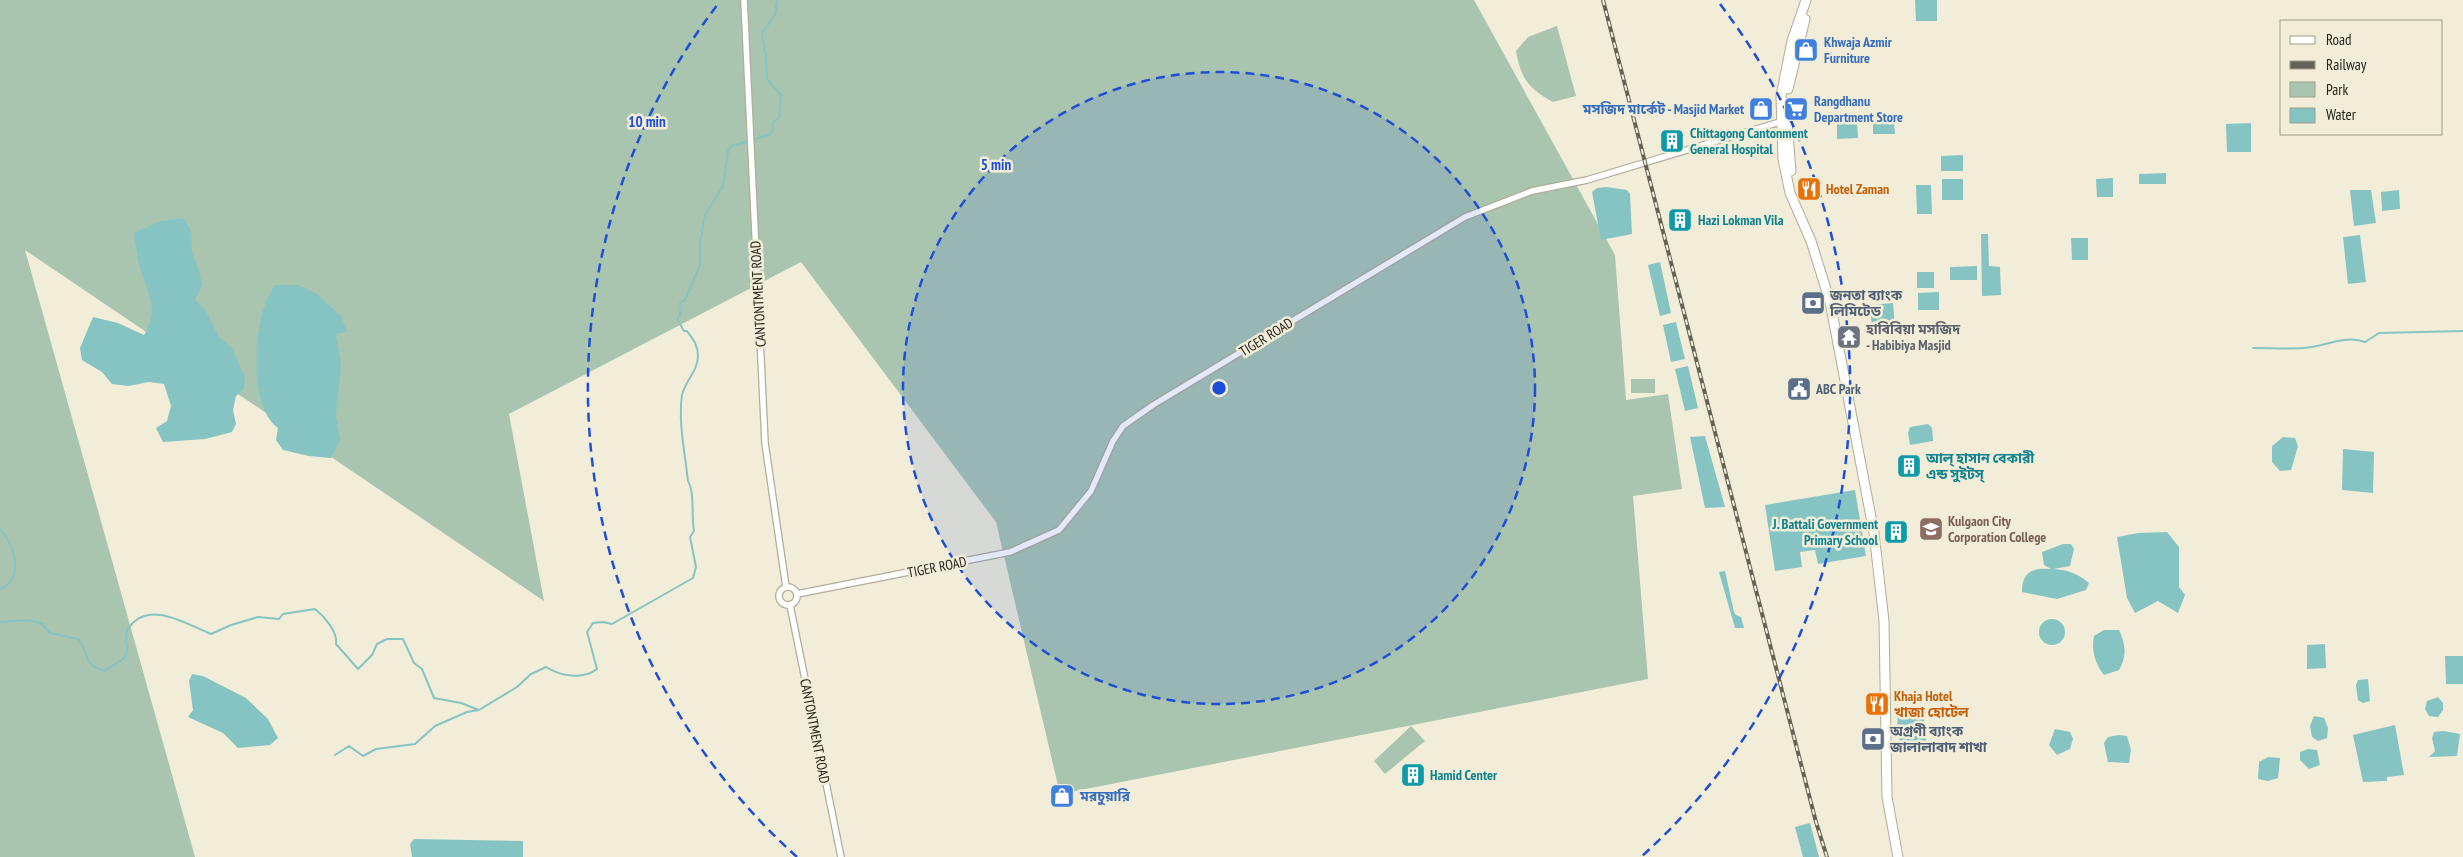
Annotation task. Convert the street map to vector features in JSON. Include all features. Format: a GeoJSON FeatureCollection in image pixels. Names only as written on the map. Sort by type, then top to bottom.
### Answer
{"type":"FeatureCollection","features":[{"type":"Feature","properties":{"kind":"highway"},"geometry":{"type":"LineString","coordinates":[[1806,0],[1786,67],[1780,122],[1783,158],[1790,193],[1811,241],[1830,302],[1874,533],[1884,621],[1887,797],[1898,857]]}},
{"type":"Feature","properties":{"kind":"highway"},"geometry":{"type":"LineString","coordinates":[[1811,0],[1786,96],[1788,147],[1796,193],[1822,256],[1835,299],[1878,522],[1888,618],[1893,804],[1903,857]]}},
{"type":"Feature","properties":{"kind":"street","name":"CANTONTMENT ROAD"},"geometry":{"type":"LineString","coordinates":[[744,0],[765,443],[786,587]]}},
{"type":"Feature","properties":{"kind":"street","name":"TIGER ROAD"},"geometry":{"type":"LineString","coordinates":[[797,594],[1010,552],[1060,530],[1091,491],[1113,441],[1124,426],[1153,405],[1465,217],[1532,192],[1587,180],[1780,122]]}},
{"type":"Feature","properties":{"kind":"street"},"geometry":{"type":"LineString","coordinates":[[786,587],[792,588],[797,594],[796,601],[790,605],[783,604],[779,598],[780,591],[786,587]]}},
{"type":"Feature","properties":{"kind":"street","name":"CANTONTMENT ROAD"},"geometry":{"type":"LineString","coordinates":[[790,605],[841,857]]}},
{"type":"Feature","properties":{"kind":"green space"},"geometry":{"type":"Polygon","coordinates":[[[0,0],[1474,0],[1615,255],[1626,400],[1668,394],[1682,489],[1633,496],[1648,679],[1060,794],[996,522],[801,262],[509,414],[544,601],[25,250],[195,857],[0,857],[0,0]]]}},
{"type":"Feature","properties":{"kind":"green space"},"geometry":{"type":"Polygon","coordinates":[[[1557,26],[1576,96],[1553,102],[1532,88],[1527,82],[1516,51],[1528,37],[1557,26]]]}},
{"type":"Feature","properties":{"kind":"green space"},"geometry":{"type":"Polygon","coordinates":[[[1631,379],[1655,379],[1655,393],[1631,393],[1631,379]]]}},
{"type":"Feature","properties":{"kind":"green space"},"geometry":{"type":"Polygon","coordinates":[[[1411,726],[1425,741],[1385,774],[1374,761],[1411,726]]]}},
{"type":"Feature","properties":{"kind":"water"},"geometry":{"type":"Polygon","coordinates":[[[1915,0],[1937,0],[1937,21],[1916,21],[1915,0]]]}},
{"type":"Feature","properties":{"kind":"water"},"geometry":{"type":"Polygon","coordinates":[[[1894,121],[1895,134],[1873,134],[1873,122],[1894,121]]]}},
{"type":"Feature","properties":{"kind":"water"},"geometry":{"type":"Polygon","coordinates":[[[1857,122],[1858,138],[1837,139],[1837,123],[1857,122]]]}},
{"type":"Feature","properties":{"kind":"water"},"geometry":{"type":"Polygon","coordinates":[[[2251,123],[2251,152],[2227,152],[2226,124],[2251,123]]]}},
{"type":"Feature","properties":{"kind":"water"},"geometry":{"type":"Polygon","coordinates":[[[1963,155],[1963,171],[1941,171],[1941,156],[1963,155]]]}},
{"type":"Feature","properties":{"kind":"water"},"geometry":{"type":"Polygon","coordinates":[[[2166,173],[2166,184],[2139,184],[2139,174],[2166,173]]]}},
{"type":"Feature","properties":{"kind":"water"},"geometry":{"type":"Polygon","coordinates":[[[2113,178],[2113,197],[2097,197],[2096,179],[2113,178]]]}},
{"type":"Feature","properties":{"kind":"water"},"geometry":{"type":"Polygon","coordinates":[[[1942,179],[1963,179],[1963,200],[1942,200],[1942,179]]]}},
{"type":"Feature","properties":{"kind":"water"},"geometry":{"type":"Polygon","coordinates":[[[1916,185],[1931,185],[1932,214],[1917,214],[1916,185]]]}},
{"type":"Feature","properties":{"kind":"water"},"geometry":{"type":"Polygon","coordinates":[[[1606,187],[1627,190],[1630,194],[1632,234],[1601,240],[1592,192],[1597,188],[1606,187]]]}},
{"type":"Feature","properties":{"kind":"water"},"geometry":{"type":"Polygon","coordinates":[[[2350,190],[2371,190],[2376,223],[2354,226],[2350,190]]]}},
{"type":"Feature","properties":{"kind":"water"},"geometry":{"type":"Polygon","coordinates":[[[2399,190],[2400,209],[2382,211],[2381,192],[2399,190]]]}},
{"type":"Feature","properties":{"kind":"water"},"geometry":{"type":"Polygon","coordinates":[[[184,218],[191,231],[192,252],[202,285],[195,300],[205,309],[219,337],[232,348],[245,377],[244,389],[236,396],[233,410],[236,424],[232,432],[205,439],[163,442],[156,428],[167,421],[171,406],[164,384],[149,382],[128,386],[112,384],[102,372],[82,360],[80,348],[93,317],[118,323],[144,335],[149,326],[152,310],[139,264],[134,233],[160,221],[184,218]]]}},
{"type":"Feature","properties":{"kind":"water"},"geometry":{"type":"Polygon","coordinates":[[[1981,234],[1988,234],[1989,266],[2000,267],[2001,295],[1982,296],[1981,234]]]}},
{"type":"Feature","properties":{"kind":"water"},"geometry":{"type":"Polygon","coordinates":[[[2360,235],[2366,282],[2348,284],[2343,237],[2360,235]]]}},
{"type":"Feature","properties":{"kind":"water"},"geometry":{"type":"Polygon","coordinates":[[[2071,238],[2088,238],[2088,260],[2072,260],[2071,238]]]}},
{"type":"Feature","properties":{"kind":"water"},"geometry":{"type":"Polygon","coordinates":[[[1660,262],[1671,313],[1660,316],[1648,265],[1660,262]]]}},
{"type":"Feature","properties":{"kind":"water"},"geometry":{"type":"Polygon","coordinates":[[[1977,266],[1977,280],[1950,280],[1950,267],[1977,266]]]}},
{"type":"Feature","properties":{"kind":"water"},"geometry":{"type":"Polygon","coordinates":[[[1917,272],[1934,272],[1934,288],[1917,288],[1917,272]]]}},
{"type":"Feature","properties":{"kind":"water"},"geometry":{"type":"Polygon","coordinates":[[[275,285],[299,285],[317,294],[341,316],[347,332],[336,334],[341,364],[336,416],[340,440],[331,458],[309,456],[283,450],[276,440],[278,428],[269,418],[262,404],[258,387],[257,368],[259,331],[266,302],[275,285]]]}},
{"type":"Feature","properties":{"kind":"water"},"geometry":{"type":"Polygon","coordinates":[[[1939,292],[1939,310],[1918,310],[1918,293],[1939,292]]]}},
{"type":"Feature","properties":{"kind":"water"},"geometry":{"type":"Polygon","coordinates":[[[1893,303],[1895,327],[1872,329],[1870,305],[1893,303]]]}},
{"type":"Feature","properties":{"kind":"water"},"geometry":{"type":"Polygon","coordinates":[[[1676,322],[1685,359],[1671,362],[1663,325],[1676,322]]]}},
{"type":"Feature","properties":{"kind":"water"},"geometry":{"type":"Polygon","coordinates":[[[1688,366],[1698,408],[1685,411],[1675,369],[1688,366]]]}},
{"type":"Feature","properties":{"kind":"water"},"geometry":{"type":"Polygon","coordinates":[[[1928,424],[1932,428],[1933,441],[1910,445],[1908,433],[1910,427],[1928,424]]]}},
{"type":"Feature","properties":{"kind":"water"},"geometry":{"type":"Polygon","coordinates":[[[1705,436],[1725,507],[1705,508],[1690,437],[1705,436]]]}},
{"type":"Feature","properties":{"kind":"water"},"geometry":{"type":"Polygon","coordinates":[[[2283,437],[2295,438],[2298,446],[2291,470],[2280,471],[2272,462],[2272,446],[2283,437]]]}},
{"type":"Feature","properties":{"kind":"water"},"geometry":{"type":"Polygon","coordinates":[[[2343,449],[2374,452],[2373,493],[2342,490],[2343,449]]]}},
{"type":"Feature","properties":{"kind":"water"},"geometry":{"type":"Polygon","coordinates":[[[1855,490],[1866,556],[1818,564],[1815,550],[1800,552],[1802,567],[1775,571],[1765,505],[1855,490]]]}},
{"type":"Feature","properties":{"kind":"water"},"geometry":{"type":"Polygon","coordinates":[[[2167,532],[2179,547],[2179,587],[2185,595],[2178,613],[2158,601],[2135,613],[2127,598],[2117,537],[2138,533],[2167,532]]]}},
{"type":"Feature","properties":{"kind":"water"},"geometry":{"type":"Polygon","coordinates":[[[2063,544],[2071,544],[2074,549],[2070,566],[2053,569],[2076,574],[2089,583],[2086,590],[2057,599],[2022,592],[2026,575],[2034,570],[2051,569],[2044,565],[2042,552],[2063,544]]]}},
{"type":"Feature","properties":{"kind":"water"},"geometry":{"type":"Polygon","coordinates":[[[1725,571],[1734,612],[1741,617],[1744,628],[1735,628],[1719,572],[1725,571]]]}},
{"type":"Feature","properties":{"kind":"water"},"geometry":{"type":"Polygon","coordinates":[[[2052,619],[2061,623],[2065,632],[2061,641],[2052,645],[2043,641],[2039,632],[2043,623],[2052,619]]]}},
{"type":"Feature","properties":{"kind":"water"},"geometry":{"type":"Polygon","coordinates":[[[2104,630],[2119,630],[2125,650],[2119,670],[2104,675],[2096,661],[2093,646],[2094,636],[2104,630]]]}},
{"type":"Feature","properties":{"kind":"water"},"geometry":{"type":"Polygon","coordinates":[[[2325,644],[2326,668],[2307,669],[2307,645],[2325,644]]]}},
{"type":"Feature","properties":{"kind":"water"},"geometry":{"type":"Polygon","coordinates":[[[2445,656],[2463,656],[2463,684],[2446,684],[2445,656]]]}},
{"type":"Feature","properties":{"kind":"water"},"geometry":{"type":"Polygon","coordinates":[[[192,674],[203,676],[246,698],[268,719],[278,738],[270,745],[238,748],[223,733],[188,717],[193,710],[189,681],[192,674]]]}},
{"type":"Feature","properties":{"kind":"water"},"geometry":{"type":"Polygon","coordinates":[[[2368,679],[2370,701],[2363,703],[2358,700],[2356,685],[2358,680],[2368,679]]]}},
{"type":"Feature","properties":{"kind":"water"},"geometry":{"type":"Polygon","coordinates":[[[2438,697],[2443,703],[2443,710],[2438,717],[2429,716],[2425,709],[2427,701],[2438,697]]]}},
{"type":"Feature","properties":{"kind":"water"},"geometry":{"type":"Polygon","coordinates":[[[1918,710],[1923,712],[1927,747],[1922,752],[1908,753],[1902,746],[1898,736],[1898,715],[1903,712],[1918,710]]]}},
{"type":"Feature","properties":{"kind":"water"},"geometry":{"type":"Polygon","coordinates":[[[2314,716],[2324,718],[2328,728],[2327,738],[2318,741],[2312,737],[2310,726],[2314,716]]]}},
{"type":"Feature","properties":{"kind":"water"},"geometry":{"type":"Polygon","coordinates":[[[2395,725],[2404,775],[2387,777],[2387,781],[2363,782],[2353,735],[2395,725]]]}},
{"type":"Feature","properties":{"kind":"water"},"geometry":{"type":"Polygon","coordinates":[[[2055,729],[2070,732],[2073,739],[2070,749],[2057,755],[2049,745],[2055,729]]]}},
{"type":"Feature","properties":{"kind":"water"},"geometry":{"type":"Polygon","coordinates":[[[2444,731],[2460,734],[2457,756],[2429,757],[2435,751],[2432,738],[2434,732],[2444,731]]]}},
{"type":"Feature","properties":{"kind":"water"},"geometry":{"type":"Polygon","coordinates":[[[2127,736],[2131,750],[2129,763],[2108,762],[2104,743],[2108,737],[2127,736]]]}},
{"type":"Feature","properties":{"kind":"water"},"geometry":{"type":"Polygon","coordinates":[[[2308,749],[2317,750],[2320,765],[2309,769],[2300,760],[2300,752],[2308,749]]]}},
{"type":"Feature","properties":{"kind":"water"},"geometry":{"type":"Polygon","coordinates":[[[2268,757],[2280,758],[2278,778],[2268,781],[2258,779],[2259,762],[2268,757]]]}},
{"type":"Feature","properties":{"kind":"water"},"geometry":{"type":"Polygon","coordinates":[[[1810,823],[1819,857],[1803,857],[1795,827],[1810,823]]]}},
{"type":"Feature","properties":{"kind":"water"},"geometry":{"type":"Polygon","coordinates":[[[414,839],[523,841],[523,857],[412,857],[410,844],[414,839]]]}},
{"type":"Feature","properties":{"kind":"waterway"},"geometry":{"type":"LineString","coordinates":[[0,622],[30,620],[42,624],[50,633],[78,639],[92,665],[104,671],[124,658],[127,652],[126,633],[128,629],[136,620],[146,615],[168,616],[211,634],[231,625],[258,617],[279,619],[283,614],[315,609],[333,629],[336,644],[358,669],[372,655],[377,644],[387,639],[403,639],[414,663],[422,669],[434,698],[461,703],[479,710],[517,687],[531,674],[546,667],[558,673],[572,676],[585,675],[597,669],[587,632],[593,623],[603,622],[612,624],[693,578],[696,567],[690,537],[694,531],[692,498],[682,438],[681,405],[682,395],[696,366],[698,352],[693,340],[687,331],[684,331],[677,319],[680,315],[680,303],[685,300],[700,265],[700,244],[705,215],[723,186],[728,151],[731,146],[769,135],[773,131],[773,122],[779,118],[781,95],[767,79],[762,33],[775,15],[777,0]]}},
{"type":"Feature","properties":{"kind":"waterway"},"geometry":{"type":"LineString","coordinates":[[2253,348],[2304,348],[2350,339],[2365,342],[2379,333],[2463,331]]}},
{"type":"Feature","properties":{"kind":"waterway"},"geometry":{"type":"LineString","coordinates":[[0,529],[10,544],[15,561],[13,577],[8,584],[0,589]]}},
{"type":"Feature","properties":{"kind":"waterway"},"geometry":{"type":"LineString","coordinates":[[335,755],[349,746],[363,756],[376,749],[415,744],[435,726],[467,712],[479,710]]}},
{"type":"Feature","properties":{"kind":"railway"},"geometry":{"type":"LineString","coordinates":[[1603,0],[1816,822],[1827,857]]}},
{"type":"Feature","properties":{"kind":"place","name":"Khwaja Azmir Furniture"},"geometry":{"type":"Point","coordinates":[1806,50]}},
{"type":"Feature","properties":{"kind":"place","name":"মসজিদ মার্কেট - Masjid Market"},"geometry":{"type":"Point","coordinates":[1761,109]}},
{"type":"Feature","properties":{"kind":"place","name":"Rangdhanu Department Store"},"geometry":{"type":"Point","coordinates":[1796,109]}},
{"type":"Feature","properties":{"kind":"place","name":"Chittagong Cantonment General Hospital"},"geometry":{"type":"Point","coordinates":[1672,141]}},
{"type":"Feature","properties":{"kind":"place","name":"Hotel Zaman"},"geometry":{"type":"Point","coordinates":[1809,189]}},
{"type":"Feature","properties":{"kind":"place","name":"Hazi Lokman Vila"},"geometry":{"type":"Point","coordinates":[1680,220]}},
{"type":"Feature","properties":{"kind":"place","name":"জনতা ব্যাংক লিমিটেড"},"geometry":{"type":"Point","coordinates":[1813,303]}},
{"type":"Feature","properties":{"kind":"place","name":"হাবিবিয়া মসজিদ - Habibiya Masjid"},"geometry":{"type":"Point","coordinates":[1849,337]}},
{"type":"Feature","properties":{"kind":"place","name":"ABC Park"},"geometry":{"type":"Point","coordinates":[1799,389]}},
{"type":"Feature","properties":{"kind":"place","name":"আল্ হাসান বেকারী এন্ড সুইটস্"},"geometry":{"type":"Point","coordinates":[1909,466]}},
{"type":"Feature","properties":{"kind":"place","name":"Kulgaon City Corporation College"},"geometry":{"type":"Point","coordinates":[1931,529]}},
{"type":"Feature","properties":{"kind":"place","name":"J. Battali Government Primary School"},"geometry":{"type":"Point","coordinates":[1896,532]}},
{"type":"Feature","properties":{"kind":"place","name":"Khaja Hotel খাজা হোটেল"},"geometry":{"type":"Point","coordinates":[1877,704]}},
{"type":"Feature","properties":{"kind":"place","name":"অগ্রণী ব্যাংক জালালাবাদ শাখা"},"geometry":{"type":"Point","coordinates":[1873,739]}},
{"type":"Feature","properties":{"kind":"place","name":"Hamid Center"},"geometry":{"type":"Point","coordinates":[1413,775]}},
{"type":"Feature","properties":{"kind":"place","name":"মরচুয়ারি"},"geometry":{"type":"Point","coordinates":[1062,796]}}]}
